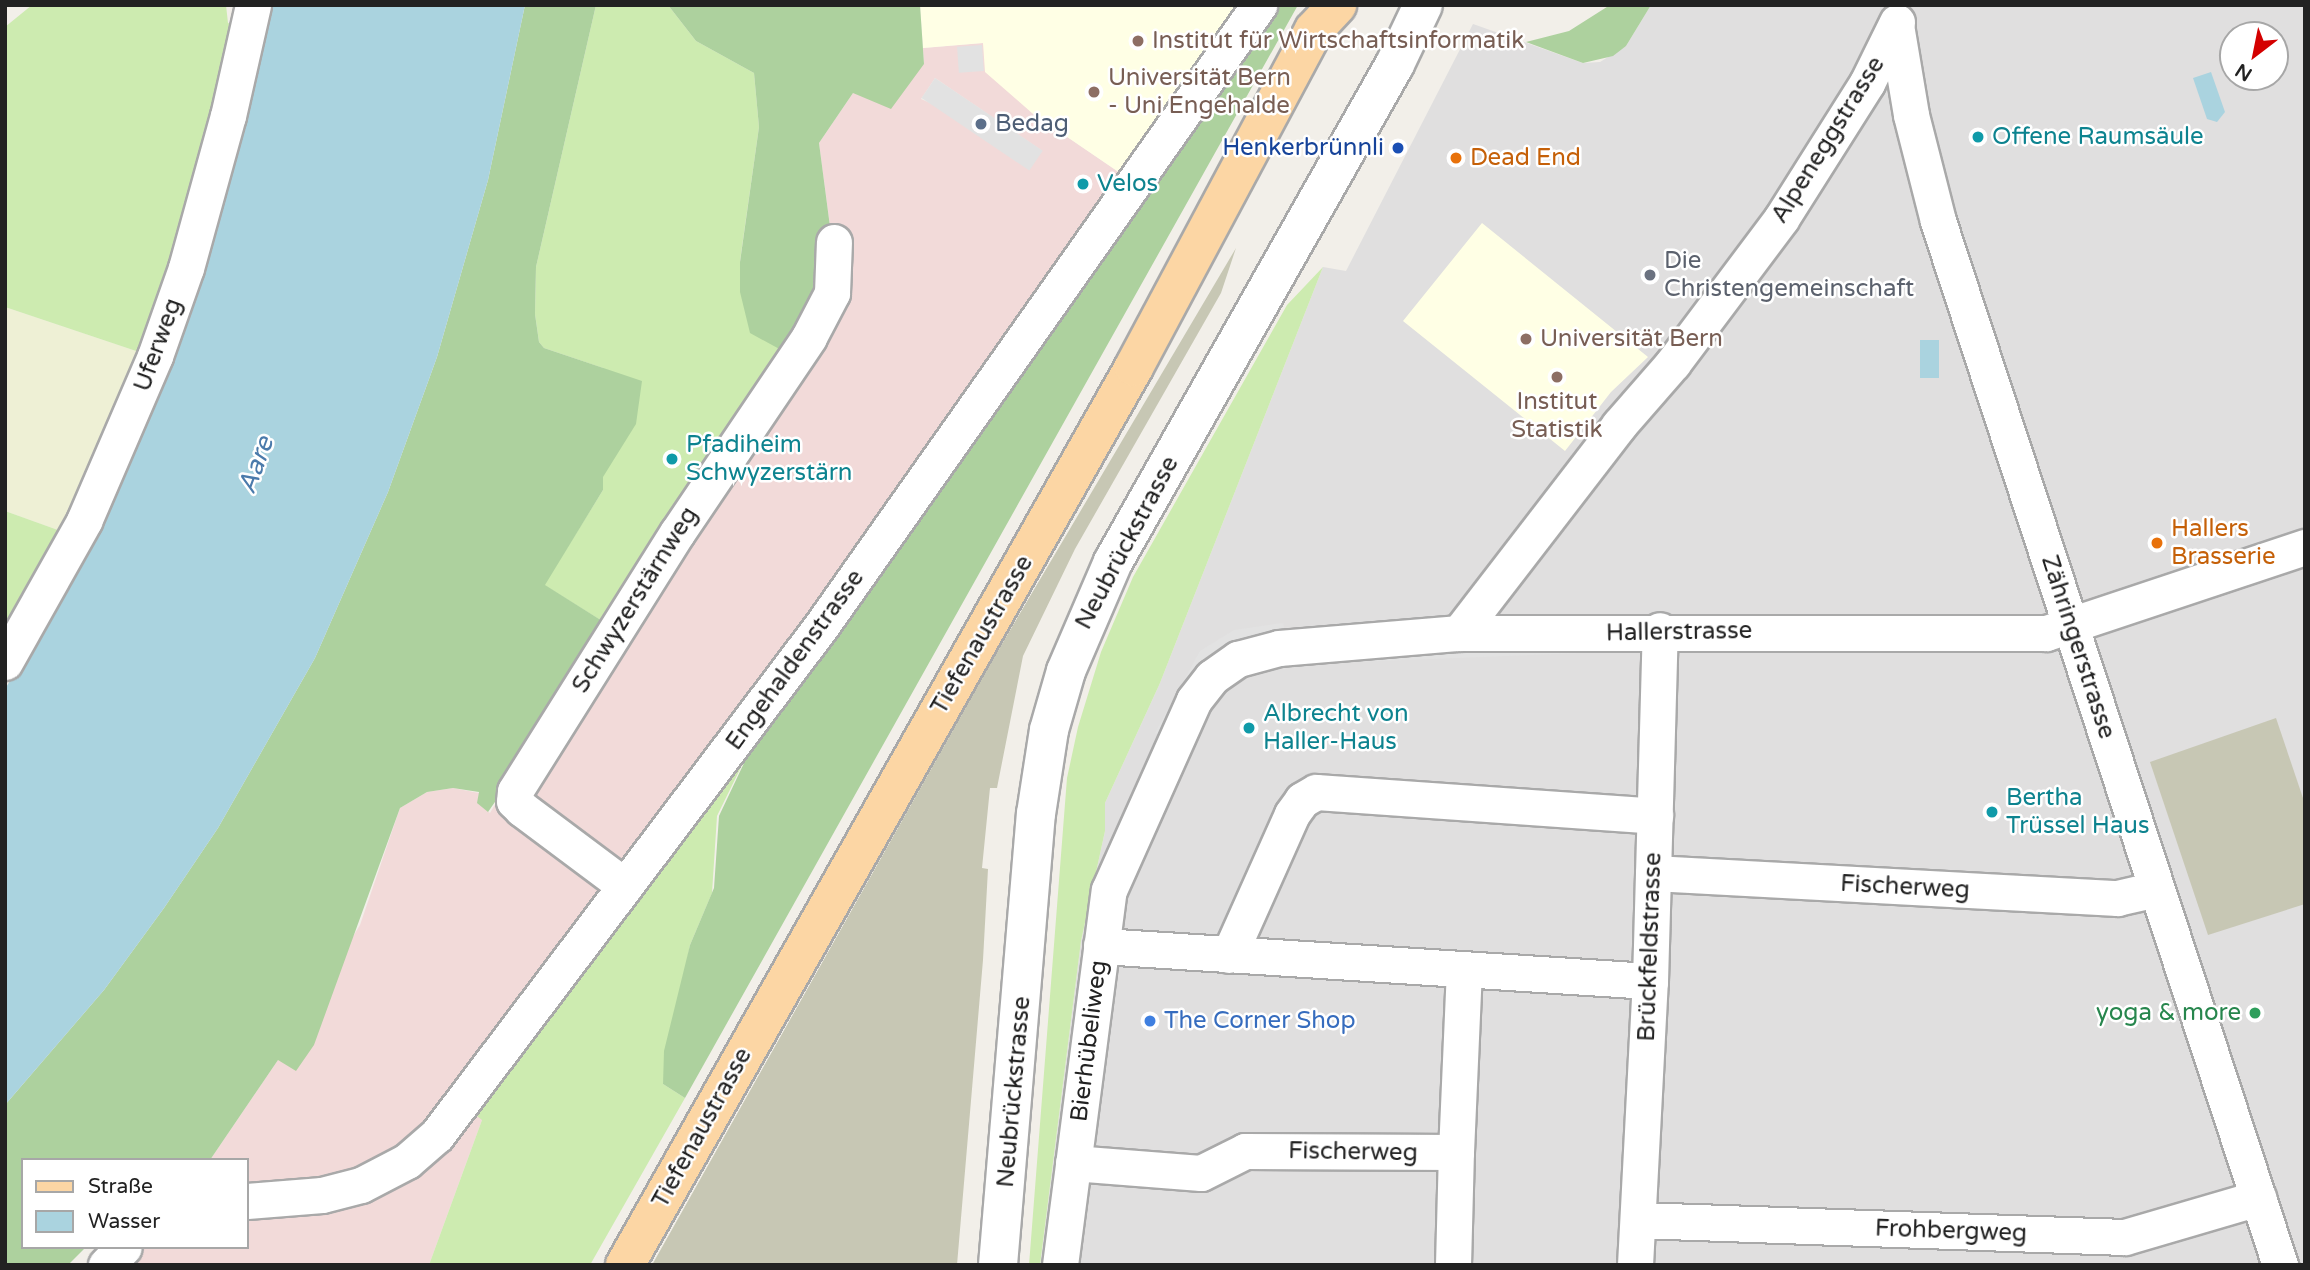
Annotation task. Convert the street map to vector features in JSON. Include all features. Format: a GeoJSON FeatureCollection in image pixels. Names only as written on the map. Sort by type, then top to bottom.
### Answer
{"type":"FeatureCollection","features":[{"type":"Feature","properties":{"kind":"main road","name":"Tiefenaustrasse"},"geometry":{"type":"LineString","coordinates":[[625,1265],[1134,367],[1314,30],[1337,5]]}},
{"type":"Feature","properties":{"kind":"street","name":"Uferweg"},"geometry":{"type":"LineString","coordinates":[[5,662],[84,521],[155,356],[186,268],[229,116],[253,5]]}},
{"type":"Feature","properties":{"kind":"street","name":"Engehaldenstrasse"},"geometry":{"type":"LineString","coordinates":[[248,1201],[323,1195],[361,1185],[419,1152],[449,1119],[822,625],[1259,5]]}},
{"type":"Feature","properties":{"kind":"street","name":"Neubrückstrasse"},"geometry":{"type":"LineString","coordinates":[[998,1265],[1035,814],[1049,730],[1066,671],[1113,562],[1395,64],[1423,5]]}},
{"type":"Feature","properties":{"kind":"street","name":"Zähringerstrasse"},"geometry":{"type":"LineString","coordinates":[[1900,15],[1911,115],[1938,221],[2280,1265]]}},
{"type":"Feature","properties":{"kind":"street","name":"Alpeneggstrasse"},"geometry":{"type":"LineString","coordinates":[[1459,633],[1619,425],[1674,363],[1781,219],[1867,83],[1900,15]]}},
{"type":"Feature","properties":{"kind":"street","name":"Schwyzerstärnweg"},"geometry":{"type":"LineString","coordinates":[[625,886],[522,810],[514,801],[515,791],[677,533],[809,337],[832,293],[834,242]]}},
{"type":"Feature","properties":{"kind":"street","name":"Hallerstrasse"},"geometry":{"type":"LineString","coordinates":[[1137,821],[1194,700],[1212,677],[1238,659],[1279,648],[1459,633],[1660,630],[2046,633],[2305,547]]}},
{"type":"Feature","properties":{"kind":"street","name":"Brückfeldstrasse"},"geometry":{"type":"LineString","coordinates":[[1635,1265],[1650,981],[1660,630]]}},
{"type":"Feature","properties":{"kind":"street"},"geometry":{"type":"LineString","coordinates":[[1229,955],[1292,814],[1302,800],[1316,792],[1655,816]]}},
{"type":"Feature","properties":{"kind":"street","name":"Bierhübeliweg"},"geometry":{"type":"LineString","coordinates":[[1060,1265],[1109,890],[1137,821]]}},
{"type":"Feature","properties":{"kind":"street","name":"Fischerweg"},"geometry":{"type":"LineString","coordinates":[[1653,873],[2117,898],[2155,889]]}},
{"type":"Feature","properties":{"kind":"street"},"geometry":{"type":"LineString","coordinates":[[1101,946],[1650,981]]}},
{"type":"Feature","properties":{"kind":"street"},"geometry":{"type":"LineString","coordinates":[[1453,1265],[1464,970]]}},
{"type":"Feature","properties":{"kind":"street","name":"Fischerweg"},"geometry":{"type":"LineString","coordinates":[[1073,1163],[1201,1173],[1245,1151],[1456,1153]]}},
{"type":"Feature","properties":{"kind":"street","name":"Frohbergweg"},"geometry":{"type":"LineString","coordinates":[[1637,1220],[2124,1237],[2258,1198]]}},
{"type":"Feature","properties":{"kind":"street"},"geometry":{"type":"LineString","coordinates":[[106,1265],[122,1249]]}},
{"type":"Feature","properties":{"kind":"shaded area","name":"Universität Bern - Uni Engehalde"},"geometry":{"type":"Polygon","coordinates":[[[920,5],[1241,5],[1123,175],[1032,113],[985,72],[983,43],[923,48],[920,5]]]}},
{"type":"Feature","properties":{"kind":"shaded area"},"geometry":{"type":"Polygon","coordinates":[[[1651,5],[2305,5],[2305,1265],[1040,1265],[1081,941],[1105,831],[1105,803],[1160,683],[1323,267],[1346,271],[1473,24],[1583,63],[1600,62],[1626,46],[1651,5]]]}},
{"type":"Feature","properties":{"kind":"shaded area"},"geometry":{"type":"Polygon","coordinates":[[[983,43],[1032,113],[1123,175],[482,1120],[429,1265],[107,1265],[123,1249],[248,1249],[248,1158],[211,1158],[278,1060],[360,925],[400,808],[427,792],[453,788],[479,793],[478,803],[490,813],[832,241],[819,143],[853,93],[924,64],[923,48],[983,43]],[[935,78],[921,99],[1041,151],[935,78]]]}},
{"type":"Feature","properties":{"kind":"shaded area"},"geometry":{"type":"Polygon","coordinates":[[[982,45],[984,71],[959,73],[957,47],[982,45]]]}},
{"type":"Feature","properties":{"kind":"shaded area","name":"Bedag"},"geometry":{"type":"Polygon","coordinates":[[[935,78],[1043,151],[1029,171],[922,98],[935,78]]]}},
{"type":"Feature","properties":{"kind":"shaded area","name":"Universität Bern"},"geometry":{"type":"Polygon","coordinates":[[[1482,223],[1648,357],[1611,392],[1565,451],[1403,321],[1482,223]]]}},
{"type":"Feature","properties":{"kind":"shaded area"},"geometry":{"type":"Polygon","coordinates":[[[1236,248],[1221,293],[1075,549],[1023,656],[997,788],[990,788],[982,868],[988,869],[983,960],[957,1265],[652,1265],[993,659],[1236,248]]]}},
{"type":"Feature","properties":{"kind":"shaded area"},"geometry":{"type":"Polygon","coordinates":[[[5,307],[145,354],[69,534],[5,511],[5,307]]]}},
{"type":"Feature","properties":{"kind":"shaded area"},"geometry":{"type":"Polygon","coordinates":[[[1283,623],[1285,633],[1231,641],[1204,660],[1162,737],[1155,733],[1200,651],[1234,630],[1283,623]]]}},
{"type":"Feature","properties":{"kind":"shaded area"},"geometry":{"type":"Polygon","coordinates":[[[1582,643],[1582,653],[1305,664],[1304,657],[1582,643]]]}},
{"type":"Feature","properties":{"kind":"shaded area"},"geometry":{"type":"Polygon","coordinates":[[[2276,718],[2305,804],[2305,904],[2208,935],[2150,762],[2276,718]]]}},
{"type":"Feature","properties":{"kind":"green space"},"geometry":{"type":"Polygon","coordinates":[[[32,5],[226,5],[228,23],[242,26],[145,354],[5,307],[5,27],[32,5]]]}},
{"type":"Feature","properties":{"kind":"green space"},"geometry":{"type":"Polygon","coordinates":[[[525,5],[596,5],[536,267],[535,314],[539,342],[544,348],[642,381],[636,424],[603,477],[603,490],[545,585],[615,629],[488,812],[477,803],[479,792],[453,788],[427,792],[400,808],[314,1045],[296,1071],[278,1060],[211,1158],[21,1158],[21,1249],[84,1249],[68,1265],[5,1265],[5,1105],[104,990],[164,908],[218,828],[315,658],[388,492],[437,357],[488,180],[525,5]]]}},
{"type":"Feature","properties":{"kind":"green space"},"geometry":{"type":"Polygon","coordinates":[[[596,5],[668,5],[696,41],[754,73],[759,127],[740,261],[794,357],[615,629],[544,585],[603,490],[603,368],[544,348],[539,342],[535,314],[536,267],[596,5]]]}},
{"type":"Feature","properties":{"kind":"green space"},"geometry":{"type":"Polygon","coordinates":[[[668,5],[920,5],[924,64],[891,109],[853,93],[819,143],[832,242],[794,357],[750,333],[740,292],[740,262],[759,127],[754,73],[696,41],[668,5]]]}},
{"type":"Feature","properties":{"kind":"green space"},"geometry":{"type":"Polygon","coordinates":[[[1277,5],[1298,5],[685,1098],[663,1084],[664,1051],[690,945],[714,888],[719,816],[745,761],[741,757],[959,460],[1277,5]]]}},
{"type":"Feature","properties":{"kind":"green space"},"geometry":{"type":"Polygon","coordinates":[[[1610,5],[1651,5],[1626,46],[1613,56],[1583,63],[1526,42],[1569,31],[1610,5]]]}},
{"type":"Feature","properties":{"kind":"green space"},"geometry":{"type":"Polygon","coordinates":[[[1323,267],[1160,683],[1105,803],[1105,831],[1081,941],[1040,1265],[1029,1265],[1067,778],[1078,727],[1101,652],[1133,577],[1287,305],[1323,267]]]}},
{"type":"Feature","properties":{"kind":"green space"},"geometry":{"type":"Polygon","coordinates":[[[5,511],[69,534],[5,648],[5,511]]]}},
{"type":"Feature","properties":{"kind":"green space"},"geometry":{"type":"Polygon","coordinates":[[[741,758],[744,761],[717,816],[712,893],[690,945],[663,1084],[685,1098],[590,1265],[429,1265],[482,1120],[473,1113],[741,758]]]}},
{"type":"Feature","properties":{"kind":"water","name":"Aare"},"geometry":{"type":"Polygon","coordinates":[[[270,5],[525,5],[488,180],[437,357],[388,492],[315,658],[218,828],[164,908],[104,990],[5,1105],[5,689],[33,643],[270,5]]]}},
{"type":"Feature","properties":{"kind":"water"},"geometry":{"type":"Polygon","coordinates":[[[2211,72],[2225,112],[2217,122],[2207,119],[2193,78],[2211,72]]]}},
{"type":"Feature","properties":{"kind":"water"},"geometry":{"type":"Polygon","coordinates":[[[1920,340],[1939,340],[1939,378],[1920,378],[1920,340]]]}},
{"type":"Feature","properties":{"kind":"place","name":"Institut für Wirtschaftsinformatik"},"geometry":{"type":"Point","coordinates":[1138,41]}},
{"type":"Feature","properties":{"kind":"place","name":"Universität Bern - Uni Engehalde"},"geometry":{"type":"Point","coordinates":[1094,92]}},
{"type":"Feature","properties":{"kind":"place","name":"Bedag"},"geometry":{"type":"Point","coordinates":[981,124]}},
{"type":"Feature","properties":{"kind":"place","name":"Offene Raumsäule"},"geometry":{"type":"Point","coordinates":[1978,137]}},
{"type":"Feature","properties":{"kind":"place","name":"Henkerbrünnli"},"geometry":{"type":"Point","coordinates":[1398,148]}},
{"type":"Feature","properties":{"kind":"place","name":"Dead End"},"geometry":{"type":"Point","coordinates":[1456,158]}},
{"type":"Feature","properties":{"kind":"place","name":"Velos"},"geometry":{"type":"Point","coordinates":[1083,184]}},
{"type":"Feature","properties":{"kind":"place","name":"Die Christengemeinschaft"},"geometry":{"type":"Point","coordinates":[1650,275]}},
{"type":"Feature","properties":{"kind":"place","name":"Universität Bern"},"geometry":{"type":"Point","coordinates":[1526,339]}},
{"type":"Feature","properties":{"kind":"place","name":"Institut Statistik"},"geometry":{"type":"Point","coordinates":[1557,377]}},
{"type":"Feature","properties":{"kind":"place","name":"Pfadiheim Schwyzerstärn"},"geometry":{"type":"Point","coordinates":[672,459]}},
{"type":"Feature","properties":{"kind":"place","name":"Hallers Brasserie"},"geometry":{"type":"Point","coordinates":[2157,543]}},
{"type":"Feature","properties":{"kind":"place","name":"Albrecht von Haller-Haus"},"geometry":{"type":"Point","coordinates":[1249,728]}},
{"type":"Feature","properties":{"kind":"place","name":"Bertha Trüssel Haus"},"geometry":{"type":"Point","coordinates":[1992,812]}},
{"type":"Feature","properties":{"kind":"place","name":"yoga & more"},"geometry":{"type":"Point","coordinates":[2255,1013]}},
{"type":"Feature","properties":{"kind":"place","name":"The Corner Shop"},"geometry":{"type":"Point","coordinates":[1150,1021]}}]}
